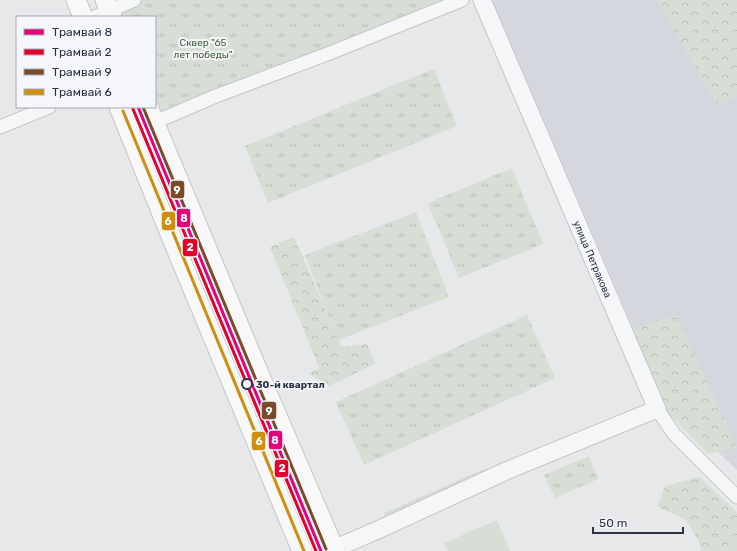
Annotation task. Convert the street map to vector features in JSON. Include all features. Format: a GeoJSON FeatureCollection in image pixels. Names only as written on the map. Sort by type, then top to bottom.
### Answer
{"type":"FeatureCollection","features":[{"type":"Feature","properties":{"kind":"main road"},"geometry":{"type":"LineString","coordinates":[[76,0],[83,16]]}},
{"type":"Feature","properties":{"kind":"main road"},"geometry":{"type":"LineString","coordinates":[[119,108],[302,551]]}},
{"type":"Feature","properties":{"kind":"main road"},"geometry":{"type":"LineString","coordinates":[[152,115],[333,550]]}},
{"type":"Feature","properties":{"kind":"street"},"geometry":{"type":"LineString","coordinates":[[106,11],[134,0]]}},
{"type":"Feature","properties":{"kind":"street"},"geometry":{"type":"LineString","coordinates":[[152,115],[216,96],[330,53],[462,0]]}},
{"type":"Feature","properties":{"kind":"street","name":"улица Петракова"},"geometry":{"type":"LineString","coordinates":[[482,0],[657,409],[674,434],[737,497]]}},
{"type":"Feature","properties":{"kind":"street"},"geometry":{"type":"LineString","coordinates":[[0,127],[47,108]]}},
{"type":"Feature","properties":{"kind":"street"},"geometry":{"type":"LineString","coordinates":[[333,550],[506,472],[657,409]]}},
{"type":"Feature","properties":{"kind":"shaded area"},"geometry":{"type":"Polygon","coordinates":[[[492,0],[737,0],[737,470],[665,402],[492,0]]]}},
{"type":"Feature","properties":{"kind":"green space","name":"Сквер \"65 лет победы\""},"geometry":{"type":"Polygon","coordinates":[[[133,0],[453,0],[162,116],[156,101],[156,16],[122,16],[117,7],[133,0]]]}},
{"type":"Feature","properties":{"kind":"green space"},"geometry":{"type":"Polygon","coordinates":[[[657,0],[737,0],[737,96],[718,106],[657,0]]]}},
{"type":"Feature","properties":{"kind":"green space"},"geometry":{"type":"Polygon","coordinates":[[[434,69],[457,126],[268,203],[245,146],[434,69]]]}},
{"type":"Feature","properties":{"kind":"green space"},"geometry":{"type":"Polygon","coordinates":[[[512,168],[543,244],[459,278],[428,203],[512,168]]]}},
{"type":"Feature","properties":{"kind":"green space"},"geometry":{"type":"Polygon","coordinates":[[[416,212],[449,297],[338,340],[305,255],[416,212]]]}},
{"type":"Feature","properties":{"kind":"green space"},"geometry":{"type":"Polygon","coordinates":[[[294,237],[342,347],[367,344],[375,364],[329,386],[309,373],[319,368],[270,247],[294,237]]]}},
{"type":"Feature","properties":{"kind":"green space"},"geometry":{"type":"Polygon","coordinates":[[[527,315],[555,378],[364,465],[336,402],[527,315]]]}},
{"type":"Feature","properties":{"kind":"green space"},"geometry":{"type":"Polygon","coordinates":[[[676,315],[737,448],[708,454],[662,407],[631,330],[676,315]]]}},
{"type":"Feature","properties":{"kind":"green space"},"geometry":{"type":"Polygon","coordinates":[[[589,456],[598,479],[555,498],[544,475],[589,456]]]}},
{"type":"Feature","properties":{"kind":"green space"},"geometry":{"type":"Polygon","coordinates":[[[484,469],[488,479],[387,523],[384,513],[484,469]]]}},
{"type":"Feature","properties":{"kind":"green space"},"geometry":{"type":"Polygon","coordinates":[[[699,477],[737,513],[737,551],[701,551],[699,541],[685,519],[657,507],[665,486],[699,477]]]}},
{"type":"Feature","properties":{"kind":"green space"},"geometry":{"type":"Polygon","coordinates":[[[497,520],[510,551],[448,551],[444,543],[497,520]]]}},
{"type":"Feature","properties":{"kind":"tram line","name":"8"},"geometry":{"type":"LineString","coordinates":[[138,108],[321,551]]}},
{"type":"Feature","properties":{"kind":"tram line","name":"9"},"geometry":{"type":"LineString","coordinates":[[143,108],[326,549]]}},
{"type":"Feature","properties":{"kind":"tram line","name":"2"},"geometry":{"type":"LineString","coordinates":[[133,109],[316,551]]}},
{"type":"Feature","properties":{"kind":"tram line","name":"6"},"geometry":{"type":"LineString","coordinates":[[123,111],[304,551]]}},
{"type":"Feature","properties":{"kind":"place","name":"30-й квартал"},"geometry":{"type":"Point","coordinates":[247,384]}}]}
